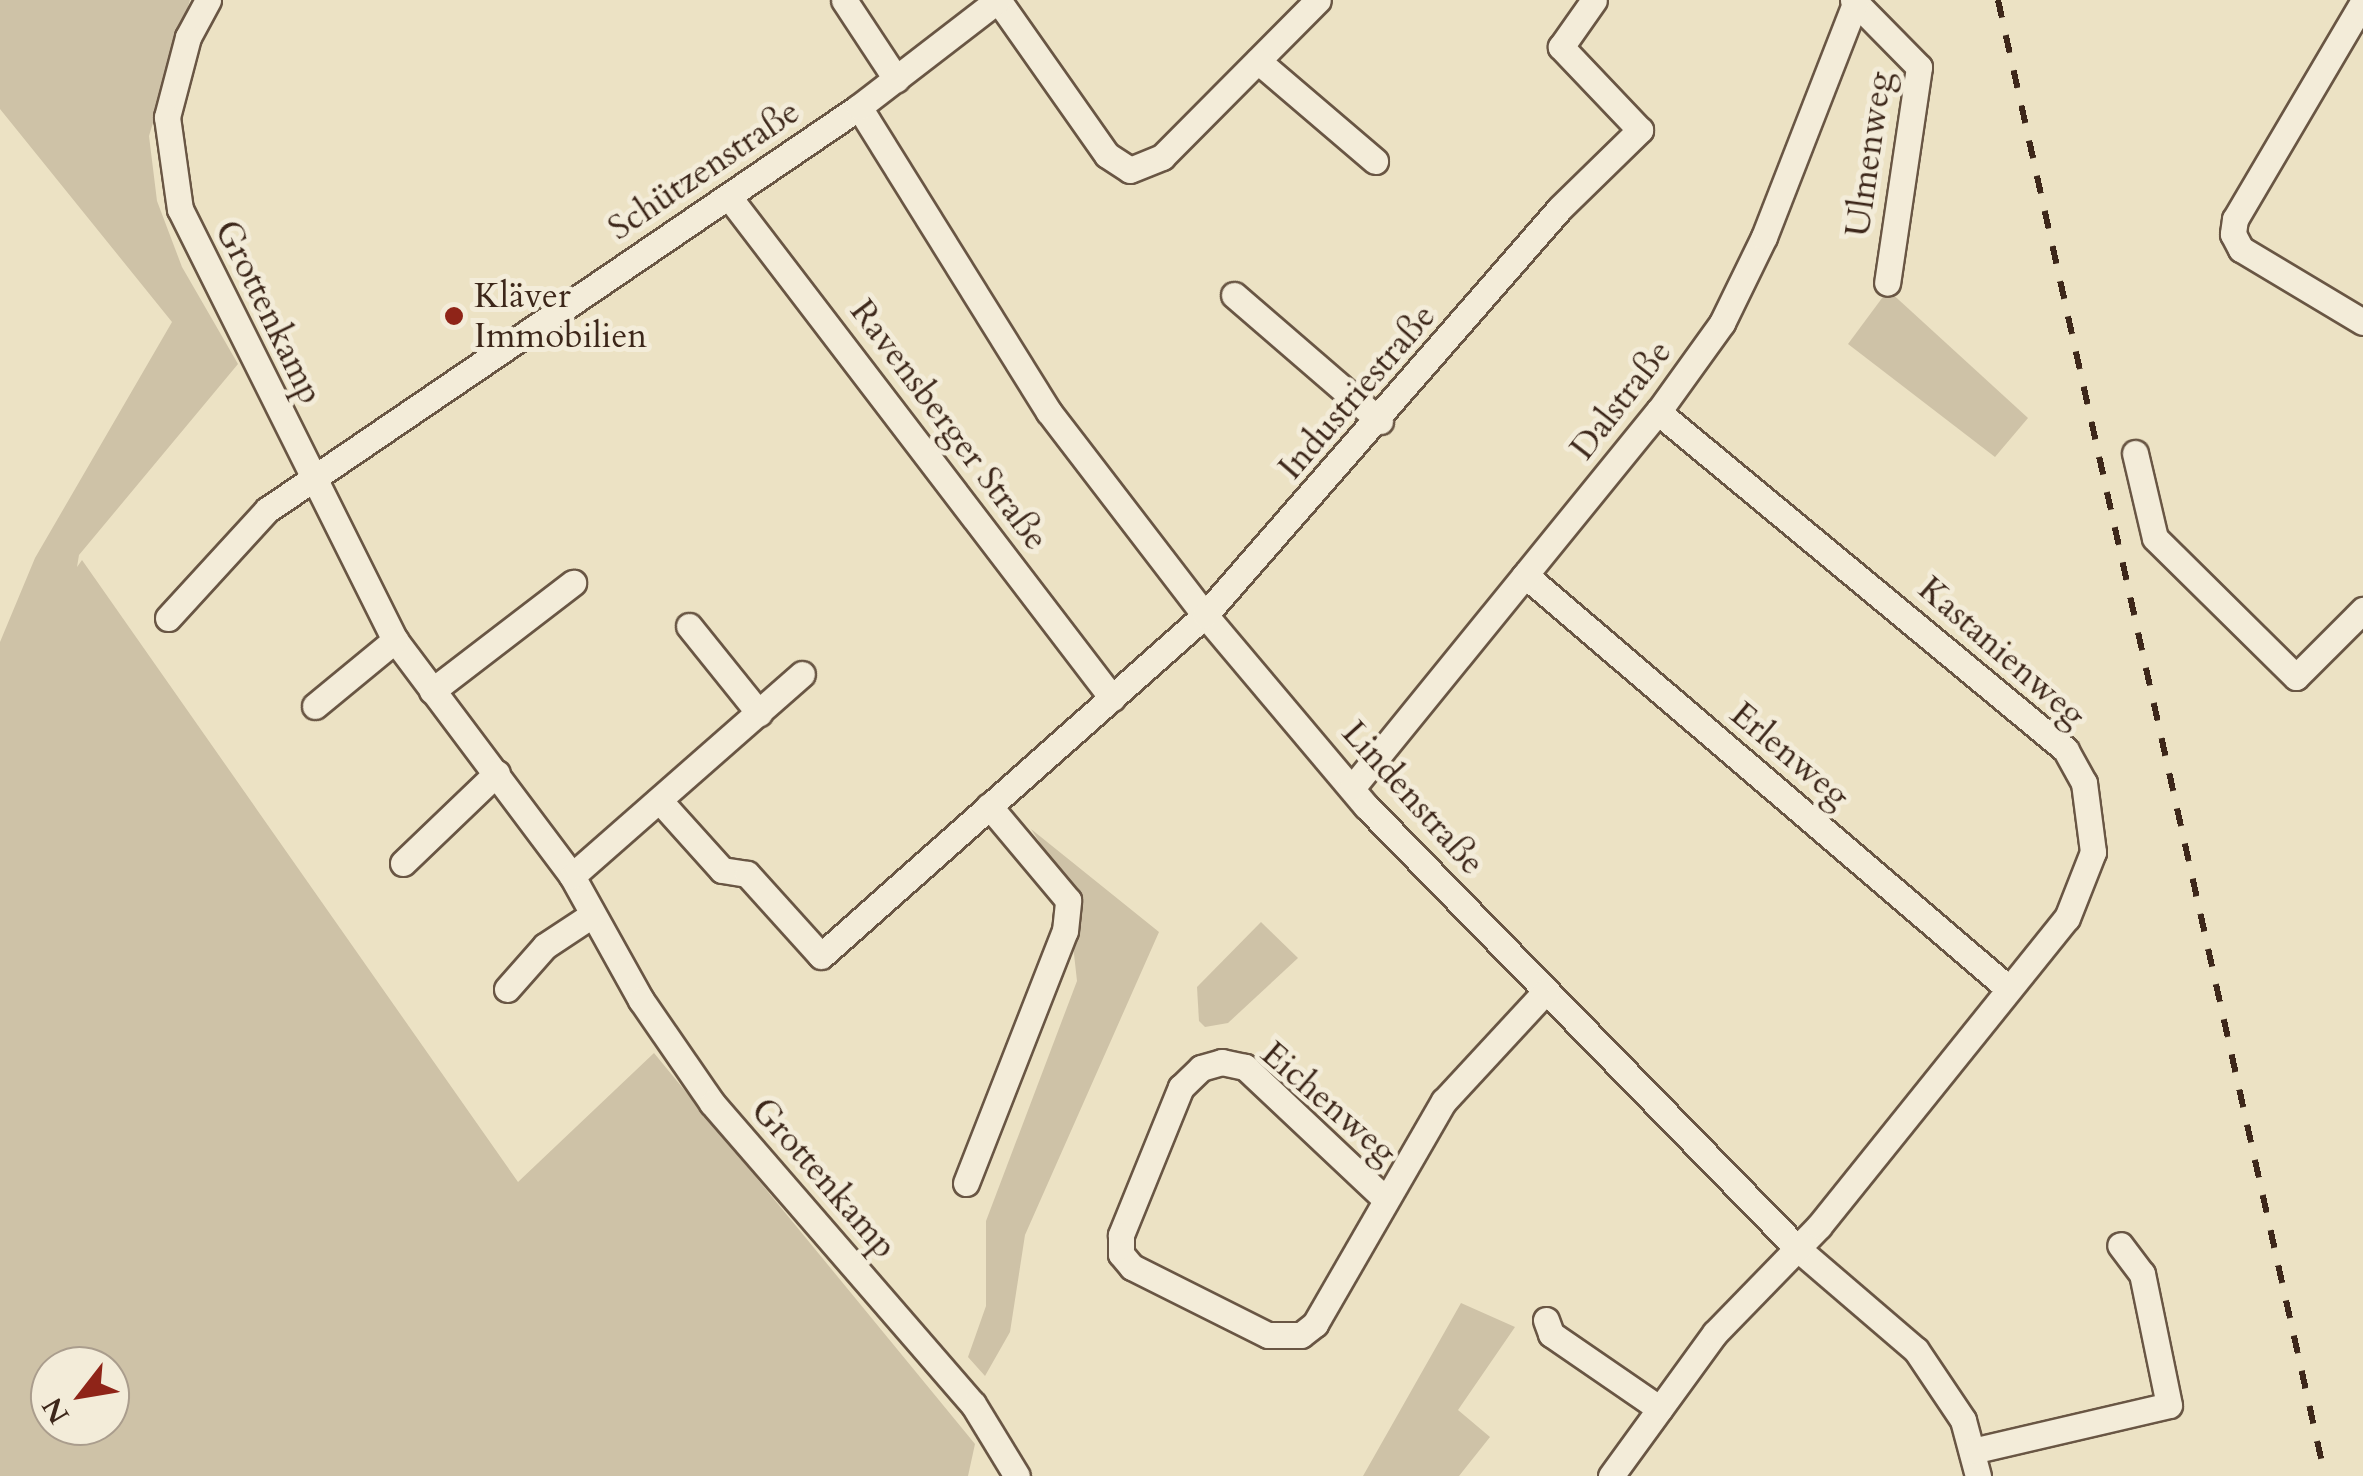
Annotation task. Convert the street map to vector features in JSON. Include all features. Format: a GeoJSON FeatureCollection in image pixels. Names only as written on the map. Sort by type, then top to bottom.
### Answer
{"type":"FeatureCollection","features":[{"type":"Feature","properties":{"kind":"street","name":"Grottenkamp"},"geometry":{"type":"LineString","coordinates":[[208,0],[188,37],[167,118],[180,209],[395,640],[572,876],[592,915],[712,1103],[974,1404],[1018,1476]]}},
{"type":"Feature","properties":{"kind":"street"},"geometry":{"type":"LineString","coordinates":[[844,0],[896,80]]}},
{"type":"Feature","properties":{"kind":"street","name":"Schützenstraße"},"geometry":{"type":"LineString","coordinates":[[168,618],[267,510],[729,197],[896,80],[998,0]]}},
{"type":"Feature","properties":{"kind":"street"},"geometry":{"type":"LineString","coordinates":[[998,0],[1107,155],[1130,170],[1162,157],[1318,0]]}},
{"type":"Feature","properties":{"kind":"street","name":"Industriestraße"},"geometry":{"type":"LineString","coordinates":[[660,800],[722,870],[748,874],[821,956],[1205,615],[1380,420],[1560,208],[1640,130],[1560,47],[1594,0]]}},
{"type":"Feature","properties":{"kind":"street","name":"Ulmenweg"},"geometry":{"type":"LineString","coordinates":[[1854,1],[1920,67],[1887,283]]}},
{"type":"Feature","properties":{"kind":"street","name":"Dalstraße"},"geometry":{"type":"LineString","coordinates":[[1352,788],[1658,412],[1722,323],[1756,254],[1854,1]]}},
{"type":"Feature","properties":{"kind":"street"},"geometry":{"type":"LineString","coordinates":[[2363,2],[2235,219],[2232,234],[2241,249],[2363,322]]}},
{"type":"Feature","properties":{"kind":"street"},"geometry":{"type":"LineString","coordinates":[[1258,60],[1375,161]]}},
{"type":"Feature","properties":{"kind":"street","name":"Lindenstraße"},"geometry":{"type":"LineString","coordinates":[[859,106],[1039,396],[1205,615],[1352,788],[1546,991],[1798,1250],[1916,1350],[1942,1381],[1975,1464]]}},
{"type":"Feature","properties":{"kind":"street","name":"Ravensberger Straße"},"geometry":{"type":"LineString","coordinates":[[729,197],[1112,698]]}},
{"type":"Feature","properties":{"kind":"street"},"geometry":{"type":"LineString","coordinates":[[1234,295],[1380,420]]}},
{"type":"Feature","properties":{"kind":"street","name":"Kastanienweg"},"geometry":{"type":"LineString","coordinates":[[1612,1476],[1714,1334],[1798,1250],[2068,918],[2086,884],[2092,816],[2066,750],[1658,412]]}},
{"type":"Feature","properties":{"kind":"street"},"geometry":{"type":"LineString","coordinates":[[2135,452],[2154,538],[2296,677],[2363,610]]}},
{"type":"Feature","properties":{"kind":"street","name":"Erlenweg"},"geometry":{"type":"LineString","coordinates":[[1525,575],[2008,989]]}},
{"type":"Feature","properties":{"kind":"street"},"geometry":{"type":"LineString","coordinates":[[432,691],[574,582]]}},
{"type":"Feature","properties":{"kind":"street"},"geometry":{"type":"LineString","coordinates":[[688,626],[759,713]]}},
{"type":"Feature","properties":{"kind":"street"},"geometry":{"type":"LineString","coordinates":[[315,706],[395,640]]}},
{"type":"Feature","properties":{"kind":"street"},"geometry":{"type":"LineString","coordinates":[[572,876],[802,674]]}},
{"type":"Feature","properties":{"kind":"street"},"geometry":{"type":"LineString","coordinates":[[403,863],[497,773]]}},
{"type":"Feature","properties":{"kind":"street"},"geometry":{"type":"LineString","coordinates":[[966,1183],[1065,931],[1068,900],[989,806]]}},
{"type":"Feature","properties":{"kind":"street"},"geometry":{"type":"LineString","coordinates":[[507,989],[545,946],[592,915]]}},
{"type":"Feature","properties":{"kind":"street","name":"Eichenweg"},"geometry":{"type":"LineString","coordinates":[[1383,1197],[1245,1067],[1222,1062],[1200,1068],[1181,1087],[1120,1235],[1121,1254],[1132,1267],[1286,1339],[1315,1324],[1383,1197],[1444,1101],[1546,991]]}},
{"type":"Feature","properties":{"kind":"street"},"geometry":{"type":"LineString","coordinates":[[1975,1464],[2169,1406],[2142,1274],[2120,1245]]}},
{"type":"Feature","properties":{"kind":"street"},"geometry":{"type":"LineString","coordinates":[[1546,1320],[1550,1334],[1660,1409]]}},
{"type":"Feature","properties":{"kind":"shaded area"},"geometry":{"type":"Polygon","coordinates":[[[0,0],[190,0],[149,136],[157,201],[182,267],[238,364],[79,555],[77,567],[82,560],[518,1182],[654,1053],[975,1444],[968,1476],[0,1476],[0,642],[35,558],[172,322],[0,109],[0,0]]]}},
{"type":"Feature","properties":{"kind":"shaded area"},"geometry":{"type":"Polygon","coordinates":[[[1888,290],[2028,418],[1995,457],[1848,344],[1888,290]]]}},
{"type":"Feature","properties":{"kind":"shaded area"},"geometry":{"type":"Polygon","coordinates":[[[1031,829],[1159,932],[1025,1235],[1010,1332],[985,1376],[968,1357],[986,1306],[986,1221],[1077,981],[1068,900],[1060,873],[1031,829]]]}},
{"type":"Feature","properties":{"kind":"shaded area"},"geometry":{"type":"Polygon","coordinates":[[[1261,922],[1298,958],[1228,1023],[1205,1027],[1199,1021],[1197,987],[1261,922]]]}},
{"type":"Feature","properties":{"kind":"shaded area"},"geometry":{"type":"Polygon","coordinates":[[[1461,1303],[1515,1327],[1458,1410],[1490,1437],[1459,1476],[1363,1476],[1461,1303]]]}},
{"type":"Feature","properties":{"kind":"railway"},"geometry":{"type":"LineString","coordinates":[[1998,0],[2325,1476]]}},
{"type":"Feature","properties":{"kind":"place","name":"Kläver Immobilien"},"geometry":{"type":"Point","coordinates":[454,316]}}]}
